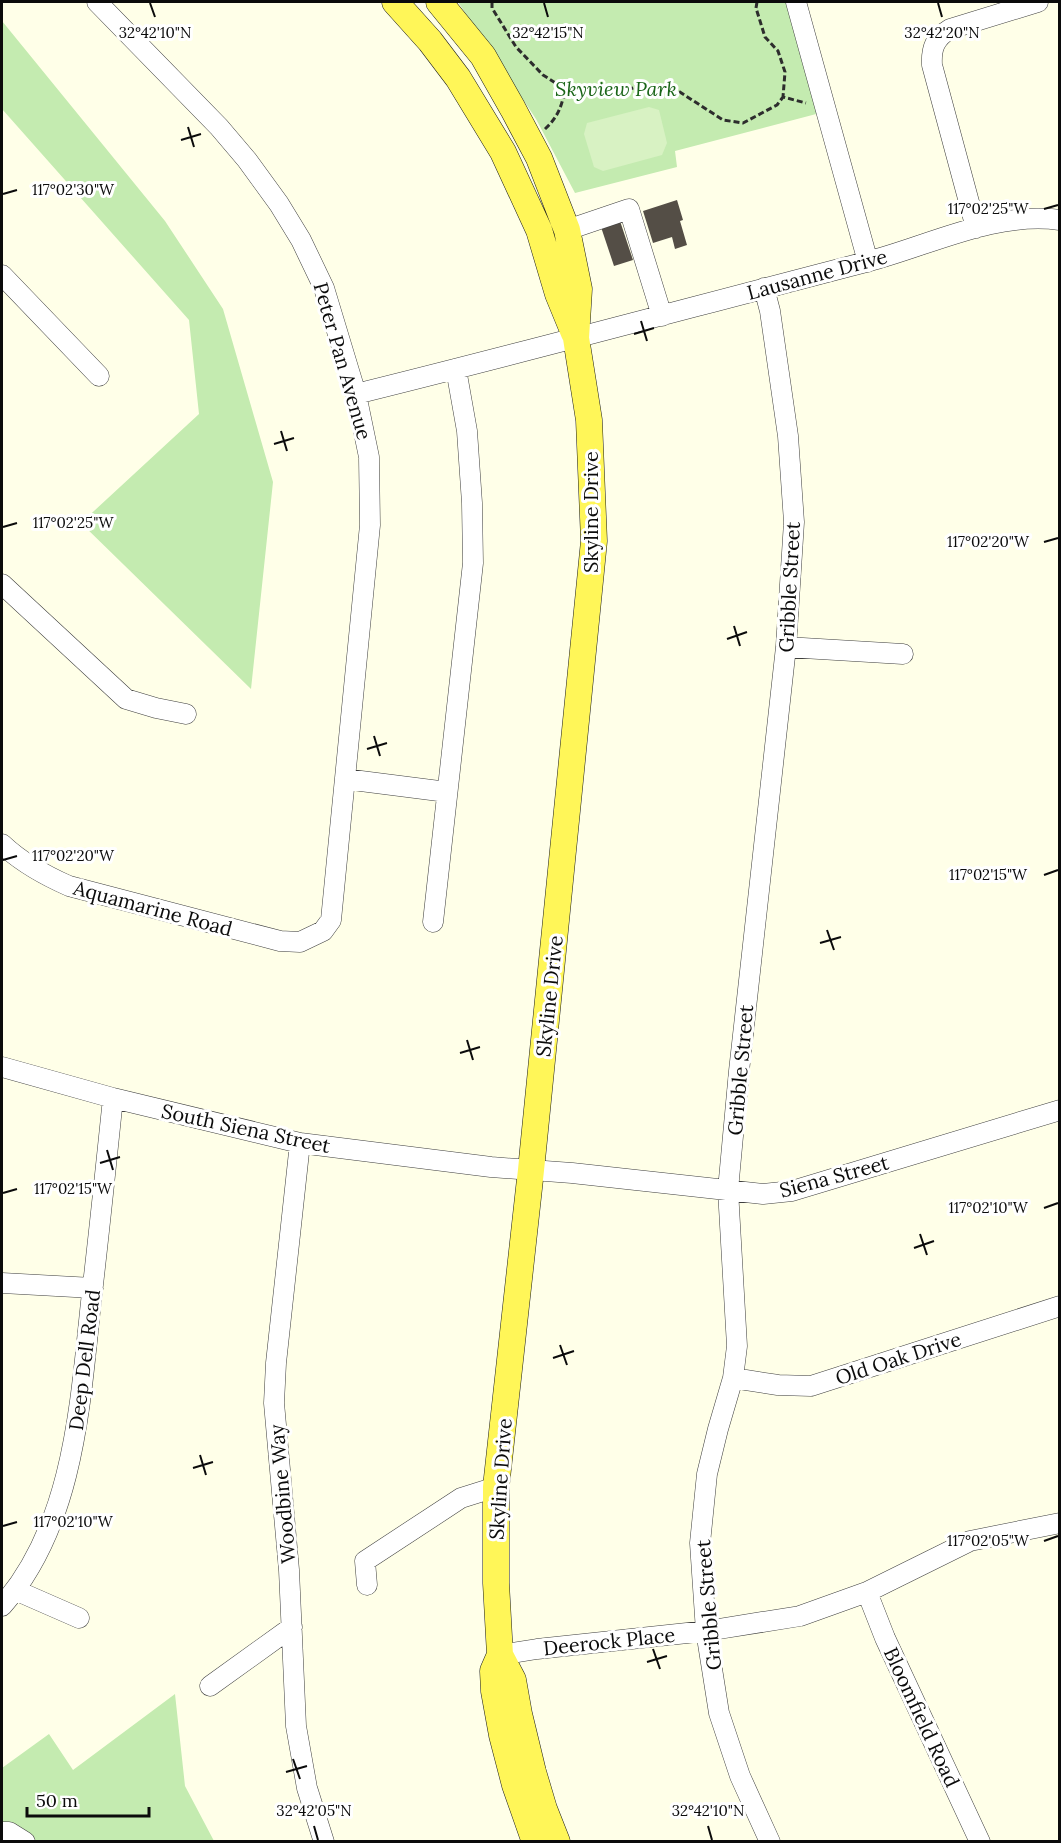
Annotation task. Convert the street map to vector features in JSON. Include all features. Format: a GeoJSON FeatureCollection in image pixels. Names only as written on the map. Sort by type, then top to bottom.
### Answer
{"type":"FeatureCollection","features":[{"type":"Feature","properties":{"kind":"main road","name":"Skyline Drive"},"geometry":{"type":"LineString","coordinates":[[395,2],[430,41],[458,78],[503,152],[539,230],[558,294],[576,338],[590,420],[594,541],[531,1170],[496,1486],[495,1583],[500,1655],[513,1680],[533,1772],[557,1842]]}},
{"type":"Feature","properties":{"kind":"main road","name":"Skyline Drive"},"geometry":{"type":"LineString","coordinates":[[438,2],[483,56],[539,158],[567,230],[579,289],[576,338]]}},
{"type":"Feature","properties":{"kind":"main road","name":"Skyline Drive"},"geometry":{"type":"LineString","coordinates":[[500,1655],[493,1671],[502,1735],[515,1785],[535,1842]]}},
{"type":"Feature","properties":{"kind":"street","name":"Peter Pan Avenue"},"geometry":{"type":"LineString","coordinates":[[97,2],[219,127],[248,160],[284,211],[324,288],[356,394],[369,458],[371,506],[331,920],[323,932],[300,942],[280,941]]}},
{"type":"Feature","properties":{"kind":"street"},"geometry":{"type":"LineString","coordinates":[[796,2],[868,262]]}},
{"type":"Feature","properties":{"kind":"street"},"geometry":{"type":"LineString","coordinates":[[976,228],[931,52],[941,34],[950,29],[1038,2]]}},
{"type":"Feature","properties":{"kind":"street"},"geometry":{"type":"LineString","coordinates":[[567,230],[629,209],[662,316]]}},
{"type":"Feature","properties":{"kind":"street","name":"Lausanne Drive"},"geometry":{"type":"LineString","coordinates":[[356,394],[868,262],[976,228],[1011,220],[1044,218],[1059,220]]}},
{"type":"Feature","properties":{"kind":"street"},"geometry":{"type":"LineString","coordinates":[[2,275],[99,376]]}},
{"type":"Feature","properties":{"kind":"street","name":"Gribble Street"},"geometry":{"type":"LineString","coordinates":[[764,288],[770,311],[787,424],[794,522],[786,647],[739,1071],[729,1190],[737,1346],[733,1378],[707,1474],[700,1543],[706,1630],[719,1713],[740,1776],[770,1842]]}},
{"type":"Feature","properties":{"kind":"street"},"geometry":{"type":"LineString","coordinates":[[433,922],[473,563],[467,431],[456,369]]}},
{"type":"Feature","properties":{"kind":"street"},"geometry":{"type":"LineString","coordinates":[[2,584],[126,699],[186,714]]}},
{"type":"Feature","properties":{"kind":"street"},"geometry":{"type":"LineString","coordinates":[[786,647],[903,654]]}},
{"type":"Feature","properties":{"kind":"street"},"geometry":{"type":"LineString","coordinates":[[345,779],[447,792]]}},
{"type":"Feature","properties":{"kind":"street","name":"Aquamarine Road"},"geometry":{"type":"LineString","coordinates":[[2,844],[38,872],[69,886],[280,941]]}},
{"type":"Feature","properties":{"kind":"street","name":"South Siena Street"},"geometry":{"type":"LineString","coordinates":[[2,1067],[113,1098],[300,1143],[531,1170]]}},
{"type":"Feature","properties":{"kind":"street","name":"Deep Dell Road"},"geometry":{"type":"LineString","coordinates":[[2,1606],[27,1573],[41,1546],[67,1473],[79,1413],[113,1098]]}},
{"type":"Feature","properties":{"kind":"street","name":"Siena Street"},"geometry":{"type":"LineString","coordinates":[[531,1170],[763,1194],[792,1191],[1059,1110]]}},
{"type":"Feature","properties":{"kind":"street","name":"Woodbine Way"},"geometry":{"type":"LineString","coordinates":[[300,1143],[274,1403],[288,1560],[295,1712],[307,1788],[324,1842]]}},
{"type":"Feature","properties":{"kind":"street"},"geometry":{"type":"LineString","coordinates":[[2,1283],[93,1288]]}},
{"type":"Feature","properties":{"kind":"street","name":"Old Oak Drive"},"geometry":{"type":"LineString","coordinates":[[733,1378],[778,1385],[811,1386],[1059,1306]]}},
{"type":"Feature","properties":{"kind":"street"},"geometry":{"type":"LineString","coordinates":[[367,1585],[365,1561],[461,1498],[496,1486]]}},
{"type":"Feature","properties":{"kind":"street","name":"Deerock Place"},"geometry":{"type":"LineString","coordinates":[[500,1655],[800,1616],[867,1592],[970,1541],[1059,1523]]}},
{"type":"Feature","properties":{"kind":"street"},"geometry":{"type":"LineString","coordinates":[[15,1590],[79,1618]]}},
{"type":"Feature","properties":{"kind":"street","name":"Bloomfield Road"},"geometry":{"type":"LineString","coordinates":[[867,1592],[885,1638],[980,1842]]}},
{"type":"Feature","properties":{"kind":"street"},"geometry":{"type":"LineString","coordinates":[[210,1686],[292,1627]]}},
{"type":"Feature","properties":{"kind":"street"},"geometry":{"type":"LineString","coordinates":[[2,1832],[9,1832],[25,1842]]}},
{"type":"Feature","properties":{"kind":"path"},"geometry":{"type":"LineString","coordinates":[[492,2],[492,8],[516,47],[543,75],[565,89],[595,94],[642,86],[669,85],[723,120],[744,123],[777,105],[783,97],[785,72],[778,51],[765,36],[756,8],[757,2]]}},
{"type":"Feature","properties":{"kind":"path"},"geometry":{"type":"LineString","coordinates":[[543,130],[554,120],[562,105],[565,89]]}},
{"type":"Feature","properties":{"kind":"path"},"geometry":{"type":"LineString","coordinates":[[783,97],[805,104],[823,99]]}},
{"type":"Feature","properties":{"kind":"green space","name":"Skyview Park"},"geometry":{"type":"Polygon","coordinates":[[[458,2],[790,2],[820,113],[675,151],[677,167],[575,193],[536,119],[458,2]]]}},
{"type":"Feature","properties":{"kind":"green space"},"geometry":{"type":"Polygon","coordinates":[[[2,21],[165,221],[223,309],[273,482],[251,689],[81,523],[199,414],[189,320],[2,109],[2,21]]]}},
{"type":"Feature","properties":{"kind":"green space"},"geometry":{"type":"Polygon","coordinates":[[[649,107],[659,110],[667,143],[662,155],[603,171],[594,167],[584,134],[587,123],[649,107]]]}},
{"type":"Feature","properties":{"kind":"green space"},"geometry":{"type":"Polygon","coordinates":[[[175,1694],[185,1786],[214,1841],[2,1841],[2,1768],[49,1734],[73,1770],[175,1694]]]}},
{"type":"Feature","properties":{"kind":"building"},"geometry":{"type":"Polygon","coordinates":[[[677,200],[687,245],[675,249],[672,237],[653,243],[643,211],[677,200]]]}},
{"type":"Feature","properties":{"kind":"building"},"geometry":{"type":"Polygon","coordinates":[[[615,206],[633,260],[614,266],[596,212],[615,206]]]}}]}
